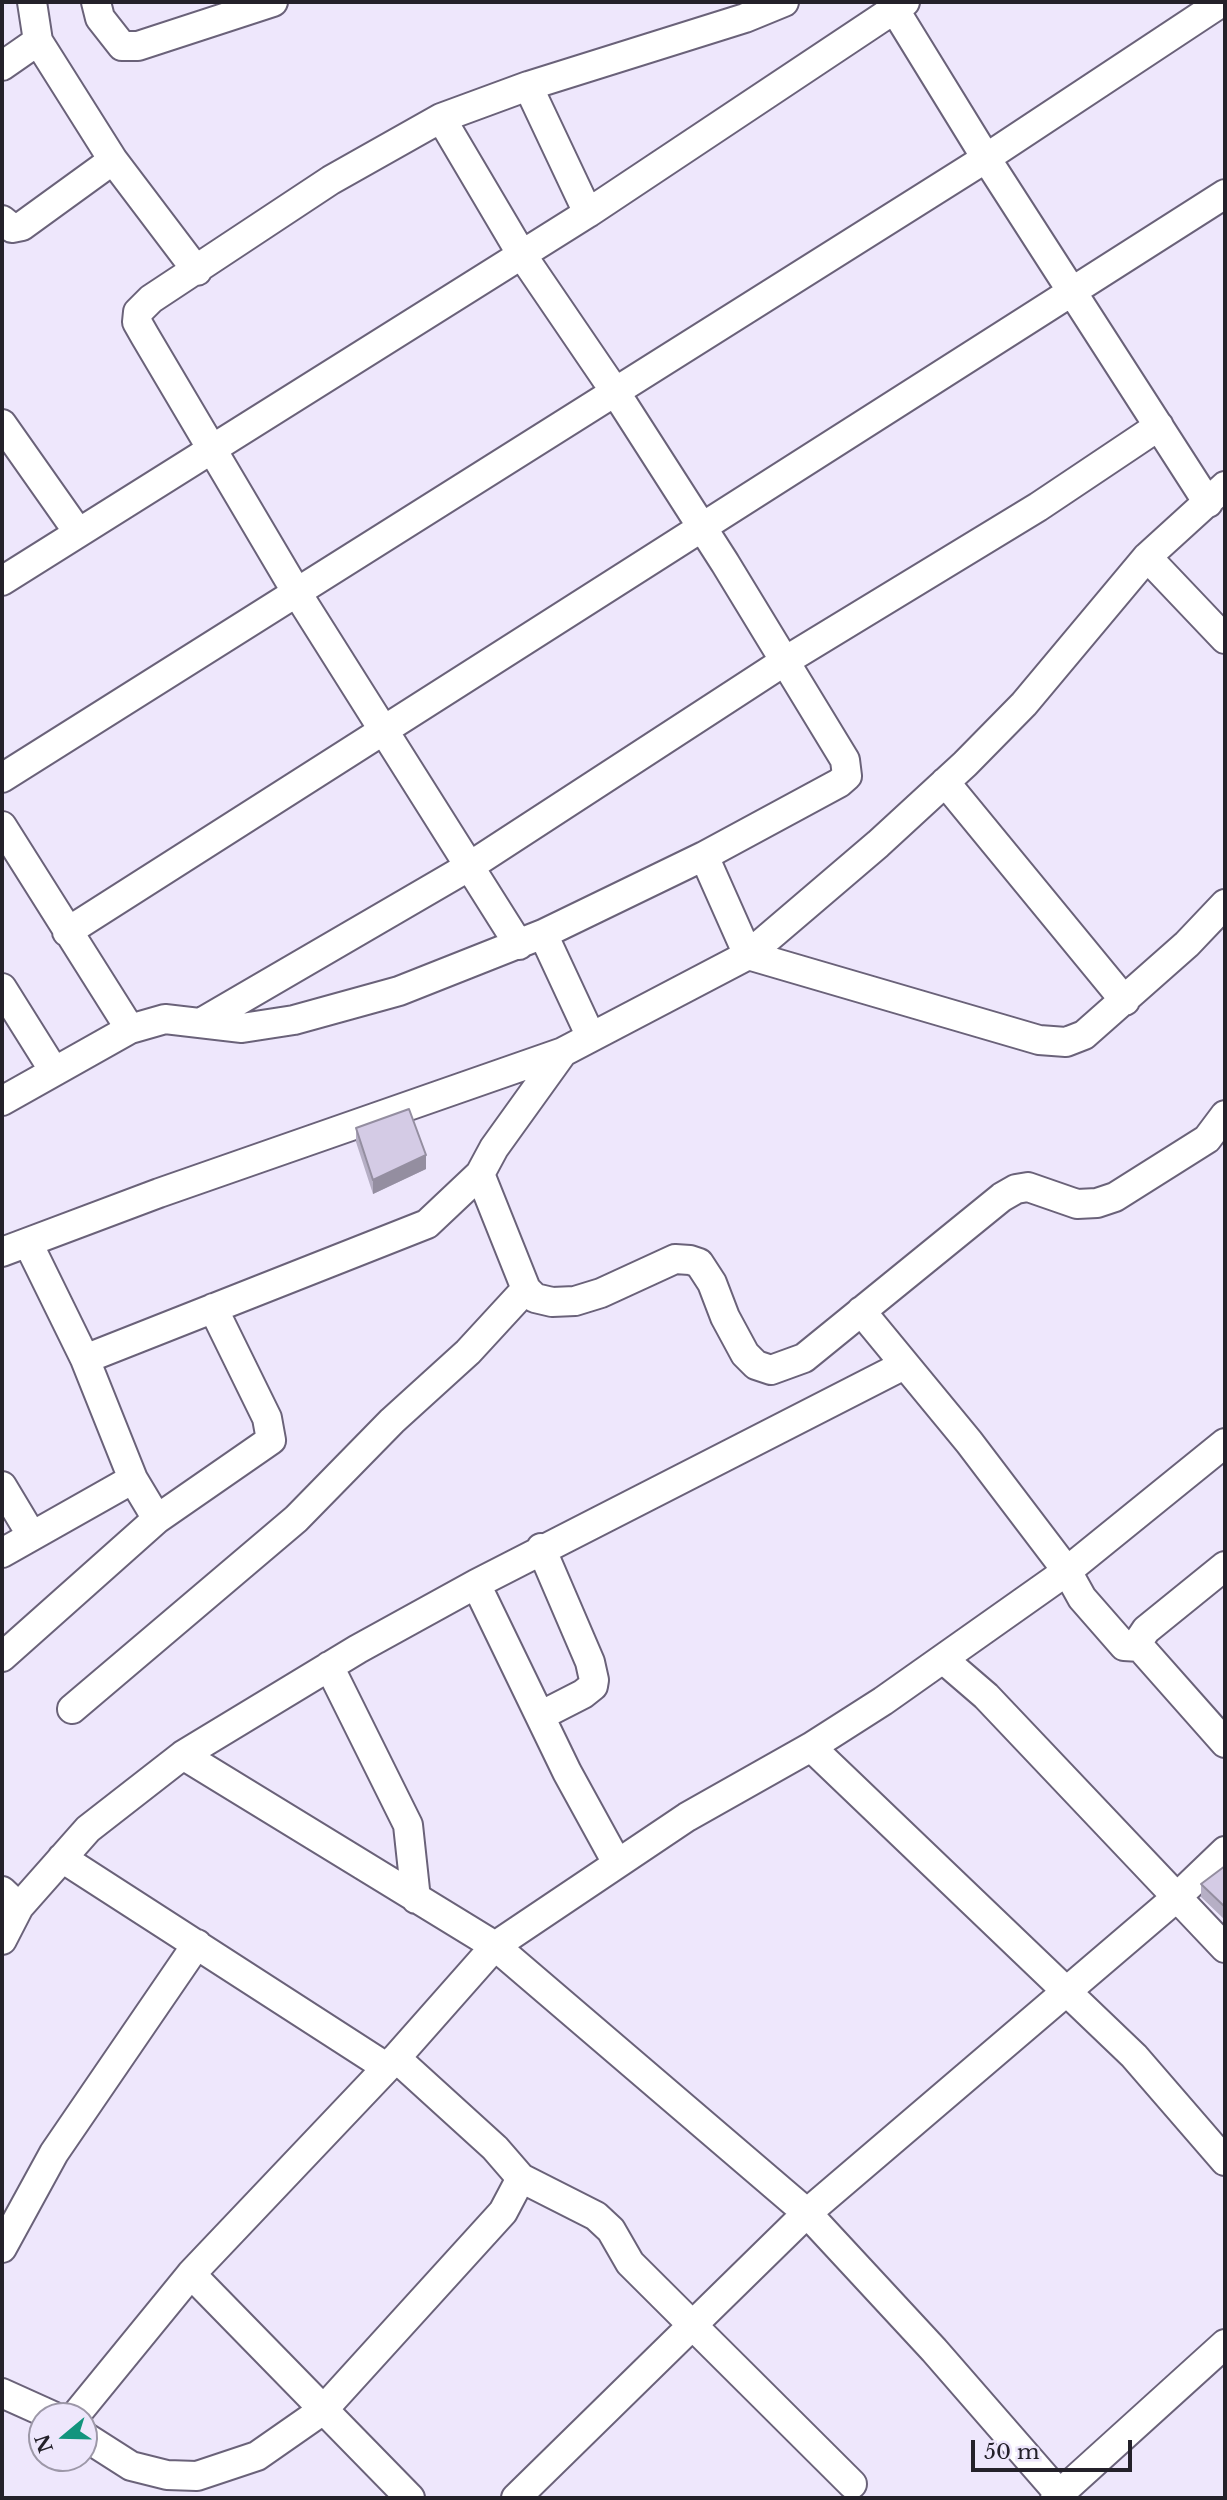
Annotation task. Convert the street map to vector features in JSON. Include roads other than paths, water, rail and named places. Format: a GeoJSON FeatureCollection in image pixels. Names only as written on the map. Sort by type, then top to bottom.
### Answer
{"type":"FeatureCollection","features":[{"type":"Feature","properties":{"kind":"street"},"geometry":{"type":"LineString","coordinates":[[32,2],[37,41],[113,160],[197,271]]}},
{"type":"Feature","properties":{"kind":"street"},"geometry":{"type":"LineString","coordinates":[[96,2],[100,18],[122,46],[138,46],[273,2]]}},
{"type":"Feature","properties":{"kind":"street"},"geometry":{"type":"LineString","coordinates":[[591,1037],[531,940],[470,866],[383,730],[297,593],[137,322],[143,305],[331,180],[441,118],[528,86],[679,40],[784,2]]}},
{"type":"Feature","properties":{"kind":"street"},"geometry":{"type":"LineString","coordinates":[[2,778],[986,158],[1222,2]]}},
{"type":"Feature","properties":{"kind":"street"},"geometry":{"type":"LineString","coordinates":[[2,581],[588,214],[897,4],[986,158],[1159,426],[1217,494],[1147,557],[1024,704],[946,782],[748,955],[563,1052],[159,1193],[2,1252]]}},
{"type":"Feature","properties":{"kind":"street"},"geometry":{"type":"LineString","coordinates":[[2,66],[37,41]]}},
{"type":"Feature","properties":{"kind":"street"},"geometry":{"type":"LineString","coordinates":[[528,86],[588,214]]}},
{"type":"Feature","properties":{"kind":"street"},"geometry":{"type":"LineString","coordinates":[[2,1101],[130,1029],[166,1019],[242,1028],[294,1020],[399,991],[531,940],[704,856],[839,783],[847,776],[845,760],[703,528],[522,255],[441,118]]}},
{"type":"Feature","properties":{"kind":"street"},"geometry":{"type":"LineString","coordinates":[[2,220],[12,228],[22,226],[113,160]]}},
{"type":"Feature","properties":{"kind":"street"},"geometry":{"type":"LineString","coordinates":[[67,932],[1225,194]]}},
{"type":"Feature","properties":{"kind":"street"},"geometry":{"type":"LineString","coordinates":[[2,424],[78,532]]}},
{"type":"Feature","properties":{"kind":"street"},"geometry":{"type":"LineString","coordinates":[[202,1022],[470,866],[785,661],[1038,507],[1159,426]]}},
{"type":"Feature","properties":{"kind":"street"},"geometry":{"type":"LineString","coordinates":[[1147,557],[1225,639]]}},
{"type":"Feature","properties":{"kind":"street"},"geometry":{"type":"LineString","coordinates":[[946,782],[1125,1001]]}},
{"type":"Feature","properties":{"kind":"street"},"geometry":{"type":"LineString","coordinates":[[2,827],[130,1029]]}},
{"type":"Feature","properties":{"kind":"street"},"geometry":{"type":"LineString","coordinates":[[704,856],[748,955],[1038,1040],[1066,1042],[1084,1035],[1125,1001],[1225,904]]}},
{"type":"Feature","properties":{"kind":"street"},"geometry":{"type":"LineString","coordinates":[[2,988],[54,1071]]}},
{"type":"Feature","properties":{"kind":"street"},"geometry":{"type":"LineString","coordinates":[[85,1359],[427,1224],[480,1174],[494,1147],[563,1052]]}},
{"type":"Feature","properties":{"kind":"street"},"geometry":{"type":"LineString","coordinates":[[480,1174],[526,1289],[535,1298],[552,1303],[575,1301],[601,1293],[675,1259],[690,1260],[699,1263],[712,1283],[724,1317],[745,1354],[756,1365],[771,1370],[804,1358],[991,1205],[1016,1189],[1028,1187],[1077,1204],[1097,1203],[1115,1197],[1207,1139],[1225,1115]]}},
{"type":"Feature","properties":{"kind":"street"},"geometry":{"type":"LineString","coordinates":[[28,1243],[85,1359],[133,1479],[157,1519]]}},
{"type":"Feature","properties":{"kind":"street"},"geometry":{"type":"LineString","coordinates":[[72,1709],[296,1519],[392,1421],[468,1352],[526,1289]]}},
{"type":"Feature","properties":{"kind":"street"},"geometry":{"type":"LineString","coordinates":[[2,1657],[157,1519],[271,1440],[267,1418],[213,1308]]}},
{"type":"Feature","properties":{"kind":"street"},"geometry":{"type":"LineString","coordinates":[[861,1311],[969,1442],[1066,1571],[1082,1598],[1124,1646],[1140,1647]]}},
{"type":"Feature","properties":{"kind":"street"},"geometry":{"type":"LineString","coordinates":[[2,1940],[10,1899],[62,1858],[88,1829],[183,1755],[329,1666],[476,1584],[904,1365]]}},
{"type":"Feature","properties":{"kind":"street"},"geometry":{"type":"LineString","coordinates":[[86,2402],[191,2274],[391,2063],[495,1946],[687,1817],[811,1747],[943,1658],[1066,1571],[1225,1443]]}},
{"type":"Feature","properties":{"kind":"street"},"geometry":{"type":"LineString","coordinates":[[2,1553],[133,1479]]}},
{"type":"Feature","properties":{"kind":"street"},"geometry":{"type":"LineString","coordinates":[[2,1486],[32,1536]]}},
{"type":"Feature","properties":{"kind":"street"},"geometry":{"type":"LineString","coordinates":[[540,1716],[583,1694],[593,1686],[594,1680],[590,1662],[541,1549]]}},
{"type":"Feature","properties":{"kind":"street"},"geometry":{"type":"LineString","coordinates":[[1225,1566],[1146,1630],[1140,1639],[1140,1647],[1225,1743]]}},
{"type":"Feature","properties":{"kind":"street"},"geometry":{"type":"LineString","coordinates":[[476,1584],[540,1716],[617,1864]]}},
{"type":"Feature","properties":{"kind":"street"},"geometry":{"type":"LineString","coordinates":[[943,1658],[986,1696],[1225,1948]]}},
{"type":"Feature","properties":{"kind":"street"},"geometry":{"type":"LineString","coordinates":[[329,1666],[408,1825],[416,1899]]}},
{"type":"Feature","properties":{"kind":"street"},"geometry":{"type":"LineString","coordinates":[[811,1747],[1135,2056],[1225,2161]]}},
{"type":"Feature","properties":{"kind":"street"},"geometry":{"type":"LineString","coordinates":[[183,1755],[495,1946],[807,2213],[934,2350],[1059,2497],[1225,2344]]}},
{"type":"Feature","properties":{"kind":"street"},"geometry":{"type":"LineString","coordinates":[[516,2498],[807,2213],[1177,1897],[1225,1851]]}},
{"type":"Feature","properties":{"kind":"street"},"geometry":{"type":"LineString","coordinates":[[62,1858],[391,2063],[495,2148],[521,2178],[596,2216],[611,2230],[630,2263],[852,2483]]}},
{"type":"Feature","properties":{"kind":"street"},"geometry":{"type":"LineString","coordinates":[[2,2248],[54,2153],[197,1944]]}},
{"type":"Feature","properties":{"kind":"street"},"geometry":{"type":"LineString","coordinates":[[98,2444],[131,2466],[167,2475],[197,2476],[257,2456],[323,2410],[503,2212],[521,2178]]}},
{"type":"Feature","properties":{"kind":"street"},"geometry":{"type":"LineString","coordinates":[[191,2274],[410,2498]]}},
{"type":"Feature","properties":{"kind":"street"},"geometry":{"type":"LineString","coordinates":[[2,2393],[28,2405]]}}]}
